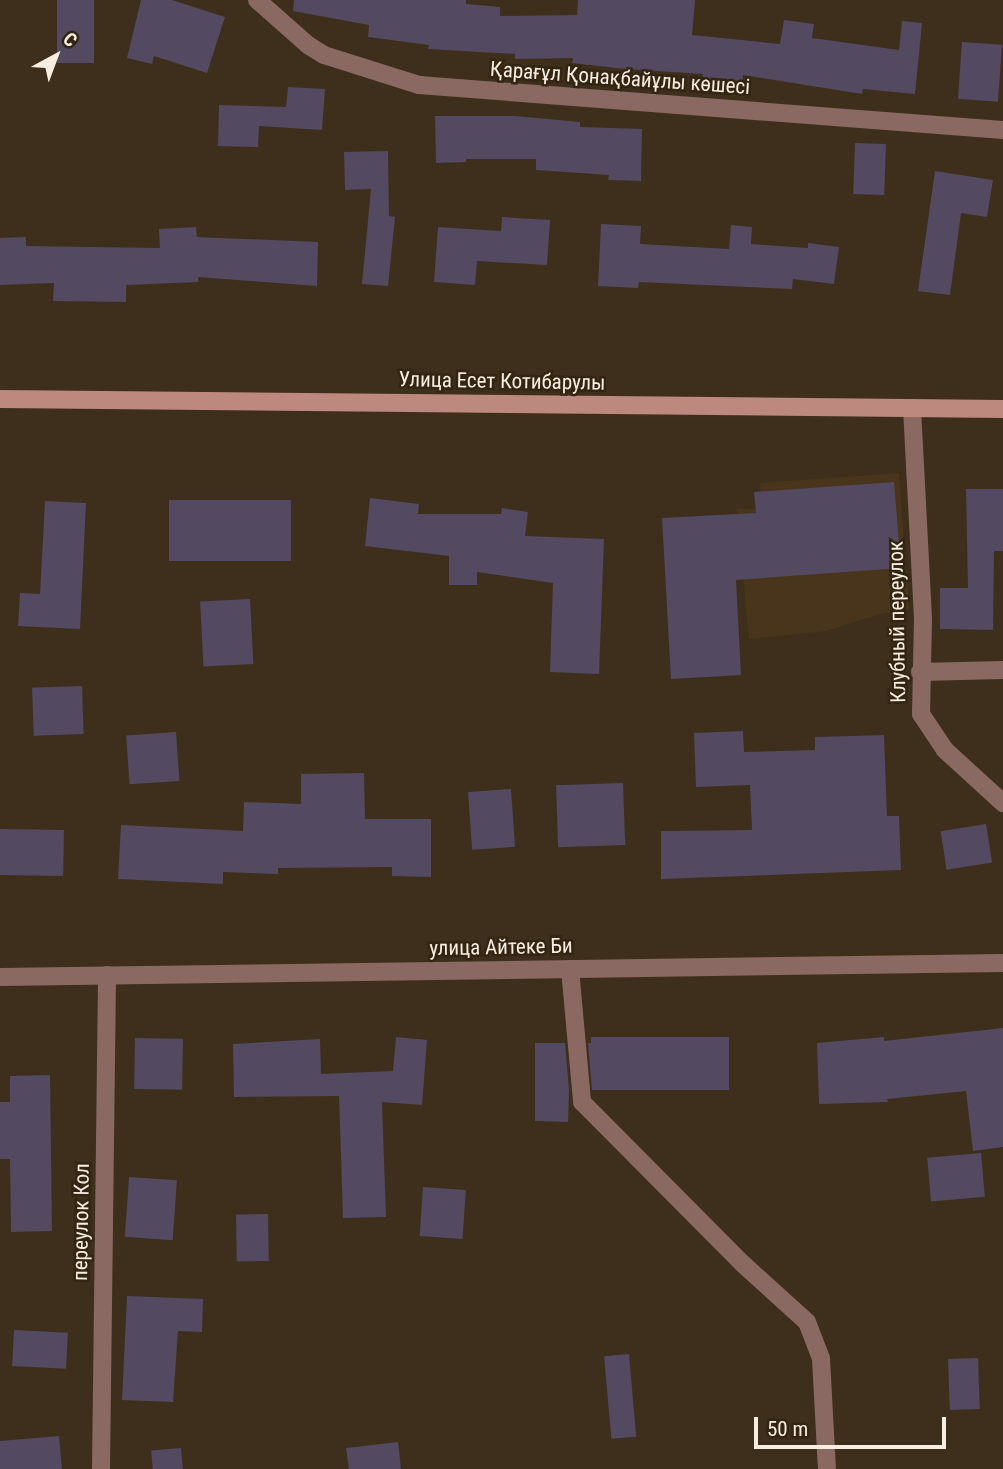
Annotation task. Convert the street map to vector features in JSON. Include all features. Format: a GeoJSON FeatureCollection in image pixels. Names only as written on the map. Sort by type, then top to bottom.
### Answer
{"type":"FeatureCollection","features":[{"type":"Feature","properties":{"kind":"main road","name":"Улица Есет Котибарулы"},"geometry":{"type":"LineString","coordinates":[[0,399],[1003,409]]}},
{"type":"Feature","properties":{"kind":"street","name":"Қарағұл Қонақбайұлы көшесі"},"geometry":{"type":"LineString","coordinates":[[257,0],[308,46],[324,55],[419,85],[1003,131]]}},
{"type":"Feature","properties":{"kind":"street","name":"Клубный переулок"},"geometry":{"type":"LineString","coordinates":[[912,408],[923,619],[921,713],[945,750],[1003,803]]}},
{"type":"Feature","properties":{"kind":"street"},"geometry":{"type":"LineString","coordinates":[[920,672],[1003,670]]}},
{"type":"Feature","properties":{"kind":"street","name":"улица Айтеке Би"},"geometry":{"type":"LineString","coordinates":[[0,977],[1003,962]]}},
{"type":"Feature","properties":{"kind":"street"},"geometry":{"type":"LineString","coordinates":[[570,969],[582,1102],[743,1264],[807,1321],[821,1359],[827,1469]]}},
{"type":"Feature","properties":{"kind":"street","name":"переулок Кол"},"geometry":{"type":"LineString","coordinates":[[101,1469],[107,975]]}},
{"type":"Feature","properties":{"kind":"shaded area"},"geometry":{"type":"Polygon","coordinates":[[[899,473],[909,609],[880,614],[826,631],[749,639],[737,509],[762,509],[760,483],[899,473]]]}},
{"type":"Feature","properties":{"kind":"building"},"geometry":{"type":"Polygon","coordinates":[[[57,0],[94,0],[94,63],[57,63],[57,0]]]}},
{"type":"Feature","properties":{"kind":"building"},"geometry":{"type":"Polygon","coordinates":[[[141,0],[172,0],[225,17],[207,73],[154,56],[152,64],[127,58],[141,0]]]}},
{"type":"Feature","properties":{"kind":"building"},"geometry":{"type":"Polygon","coordinates":[[[294,0],[466,0],[466,4],[500,7],[500,16],[577,15],[578,0],[695,0],[692,35],[780,44],[784,20],[814,24],[812,38],[899,50],[902,21],[922,23],[915,94],[863,89],[862,94],[743,75],[742,86],[702,82],[703,74],[572,63],[573,58],[515,59],[515,54],[428,49],[429,45],[368,37],[369,25],[293,11],[294,0]]]}},
{"type":"Feature","properties":{"kind":"building"},"geometry":{"type":"Polygon","coordinates":[[[962,42],[1002,45],[998,102],[958,99],[962,42]]]}},
{"type":"Feature","properties":{"kind":"building"},"geometry":{"type":"Polygon","coordinates":[[[288,87],[325,89],[322,130],[259,126],[258,147],[218,146],[219,105],[286,107],[288,87]]]}},
{"type":"Feature","properties":{"kind":"building"},"geometry":{"type":"Polygon","coordinates":[[[435,116],[515,116],[580,122],[580,127],[642,129],[641,181],[608,180],[609,175],[536,170],[536,159],[466,159],[466,162],[436,163],[435,116]]]}},
{"type":"Feature","properties":{"kind":"building"},"geometry":{"type":"Polygon","coordinates":[[[855,143],[886,144],[884,195],[853,194],[855,143]]]}},
{"type":"Feature","properties":{"kind":"building"},"geometry":{"type":"Polygon","coordinates":[[[388,151],[389,216],[395,217],[388,286],[362,284],[371,189],[345,190],[344,152],[388,151]]]}},
{"type":"Feature","properties":{"kind":"building"},"geometry":{"type":"Polygon","coordinates":[[[935,171],[993,180],[987,217],[961,213],[950,295],[918,291],[935,171]]]}},
{"type":"Feature","properties":{"kind":"building"},"geometry":{"type":"Polygon","coordinates":[[[502,217],[550,220],[547,265],[477,261],[475,285],[434,282],[438,227],[501,231],[502,217]]]}},
{"type":"Feature","properties":{"kind":"building"},"geometry":{"type":"Polygon","coordinates":[[[601,224],[641,226],[640,244],[729,249],[731,225],[752,227],[751,244],[808,248],[808,243],[839,247],[834,284],[793,279],[792,289],[639,282],[638,288],[598,286],[601,224]]]}},
{"type":"Feature","properties":{"kind":"building"},"geometry":{"type":"Polygon","coordinates":[[[196,227],[197,237],[318,242],[317,286],[198,277],[198,282],[126,285],[126,302],[53,301],[54,283],[0,285],[0,238],[26,237],[26,246],[160,248],[159,229],[196,227]]]}},
{"type":"Feature","properties":{"kind":"building"},"geometry":{"type":"Polygon","coordinates":[[[894,482],[901,568],[736,580],[741,675],[671,679],[662,518],[756,513],[754,492],[894,482]]]}},
{"type":"Feature","properties":{"kind":"building"},"geometry":{"type":"Polygon","coordinates":[[[966,489],[1003,489],[1003,551],[994,551],[993,630],[940,629],[940,588],[968,588],[966,489]]]}},
{"type":"Feature","properties":{"kind":"building"},"geometry":{"type":"Polygon","coordinates":[[[370,498],[419,504],[418,514],[501,514],[502,508],[528,512],[525,536],[604,539],[599,674],[550,672],[553,583],[477,572],[477,585],[449,585],[449,556],[365,546],[370,498]]]}},
{"type":"Feature","properties":{"kind":"building"},"geometry":{"type":"Polygon","coordinates":[[[169,500],[291,500],[291,561],[169,561],[169,500]]]}},
{"type":"Feature","properties":{"kind":"building"},"geometry":{"type":"Polygon","coordinates":[[[45,501],[86,503],[80,629],[18,626],[20,593],[40,594],[45,501]]]}},
{"type":"Feature","properties":{"kind":"building"},"geometry":{"type":"Polygon","coordinates":[[[250,599],[253,664],[203,667],[200,602],[250,599]]]}},
{"type":"Feature","properties":{"kind":"building"},"geometry":{"type":"Polygon","coordinates":[[[82,686],[84,734],[34,736],[32,688],[82,686]]]}},
{"type":"Feature","properties":{"kind":"building"},"geometry":{"type":"Polygon","coordinates":[[[743,731],[744,752],[815,750],[815,737],[884,735],[887,816],[899,816],[901,870],[661,879],[661,831],[752,830],[750,785],[696,787],[694,733],[743,731]]]}},
{"type":"Feature","properties":{"kind":"building"},"geometry":{"type":"Polygon","coordinates":[[[176,732],[179,781],[130,784],[126,735],[176,732]]]}},
{"type":"Feature","properties":{"kind":"building"},"geometry":{"type":"Polygon","coordinates":[[[364,773],[365,819],[431,819],[431,877],[392,876],[392,867],[278,868],[278,874],[223,872],[223,884],[118,879],[121,825],[243,831],[244,802],[301,804],[301,774],[364,773]]]}},
{"type":"Feature","properties":{"kind":"building"},"geometry":{"type":"Polygon","coordinates":[[[623,783],[625,845],[558,847],[556,785],[623,783]]]}},
{"type":"Feature","properties":{"kind":"building"},"geometry":{"type":"Polygon","coordinates":[[[511,789],[515,847],[472,850],[468,792],[511,789]]]}},
{"type":"Feature","properties":{"kind":"building"},"geometry":{"type":"Polygon","coordinates":[[[986,824],[992,863],[947,870],[941,831],[986,824]]]}},
{"type":"Feature","properties":{"kind":"building"},"geometry":{"type":"Polygon","coordinates":[[[0,829],[64,830],[63,876],[0,875],[0,829]]]}},
{"type":"Feature","properties":{"kind":"building"},"geometry":{"type":"Polygon","coordinates":[[[1003,1028],[1003,1147],[973,1151],[966,1091],[887,1099],[888,1102],[819,1104],[817,1043],[884,1037],[884,1041],[1003,1028]]]}},
{"type":"Feature","properties":{"kind":"building"},"geometry":{"type":"Polygon","coordinates":[[[396,1037],[427,1040],[422,1105],[382,1102],[386,1217],[343,1218],[339,1096],[234,1097],[233,1044],[320,1039],[321,1074],[393,1071],[396,1037]]]}},
{"type":"Feature","properties":{"kind":"building"},"geometry":{"type":"Polygon","coordinates":[[[591,1037],[729,1037],[729,1090],[592,1090],[588,1043],[591,1043],[591,1037]]]}},
{"type":"Feature","properties":{"kind":"building"},"geometry":{"type":"Polygon","coordinates":[[[135,1038],[183,1039],[182,1090],[134,1089],[135,1038]]]}},
{"type":"Feature","properties":{"kind":"building"},"geometry":{"type":"Polygon","coordinates":[[[535,1043],[565,1043],[569,1090],[568,1122],[535,1121],[535,1043]]]}},
{"type":"Feature","properties":{"kind":"building"},"geometry":{"type":"Polygon","coordinates":[[[50,1075],[52,1231],[11,1232],[10,1159],[0,1159],[0,1102],[10,1102],[10,1076],[50,1075]]]}},
{"type":"Feature","properties":{"kind":"building"},"geometry":{"type":"Polygon","coordinates":[[[981,1153],[985,1197],[931,1202],[927,1158],[981,1153]]]}},
{"type":"Feature","properties":{"kind":"building"},"geometry":{"type":"Polygon","coordinates":[[[129,1177],[177,1180],[173,1240],[125,1237],[129,1177]]]}},
{"type":"Feature","properties":{"kind":"building"},"geometry":{"type":"Polygon","coordinates":[[[423,1187],[466,1190],[462,1239],[420,1236],[423,1187]]]}},
{"type":"Feature","properties":{"kind":"building"},"geometry":{"type":"Polygon","coordinates":[[[268,1214],[269,1261],[237,1262],[236,1215],[268,1214]]]}},
{"type":"Feature","properties":{"kind":"building"},"geometry":{"type":"Polygon","coordinates":[[[127,1296],[203,1299],[202,1332],[178,1331],[173,1402],[122,1400],[127,1296]]]}},
{"type":"Feature","properties":{"kind":"building"},"geometry":{"type":"Polygon","coordinates":[[[14,1330],[68,1333],[66,1369],[12,1366],[14,1330]]]}},
{"type":"Feature","properties":{"kind":"building"},"geometry":{"type":"Polygon","coordinates":[[[629,1354],[636,1437],[611,1439],[604,1356],[629,1354]]]}},
{"type":"Feature","properties":{"kind":"building"},"geometry":{"type":"Polygon","coordinates":[[[978,1358],[980,1409],[950,1410],[948,1359],[978,1358]]]}},
{"type":"Feature","properties":{"kind":"building"},"geometry":{"type":"Polygon","coordinates":[[[59,1436],[62,1469],[0,1469],[0,1441],[59,1436]]]}},
{"type":"Feature","properties":{"kind":"building"},"geometry":{"type":"Polygon","coordinates":[[[398,1442],[401,1469],[349,1469],[346,1448],[398,1442]]]}},
{"type":"Feature","properties":{"kind":"building"},"geometry":{"type":"Polygon","coordinates":[[[181,1448],[183,1469],[153,1469],[151,1451],[181,1448]]]}}]}
